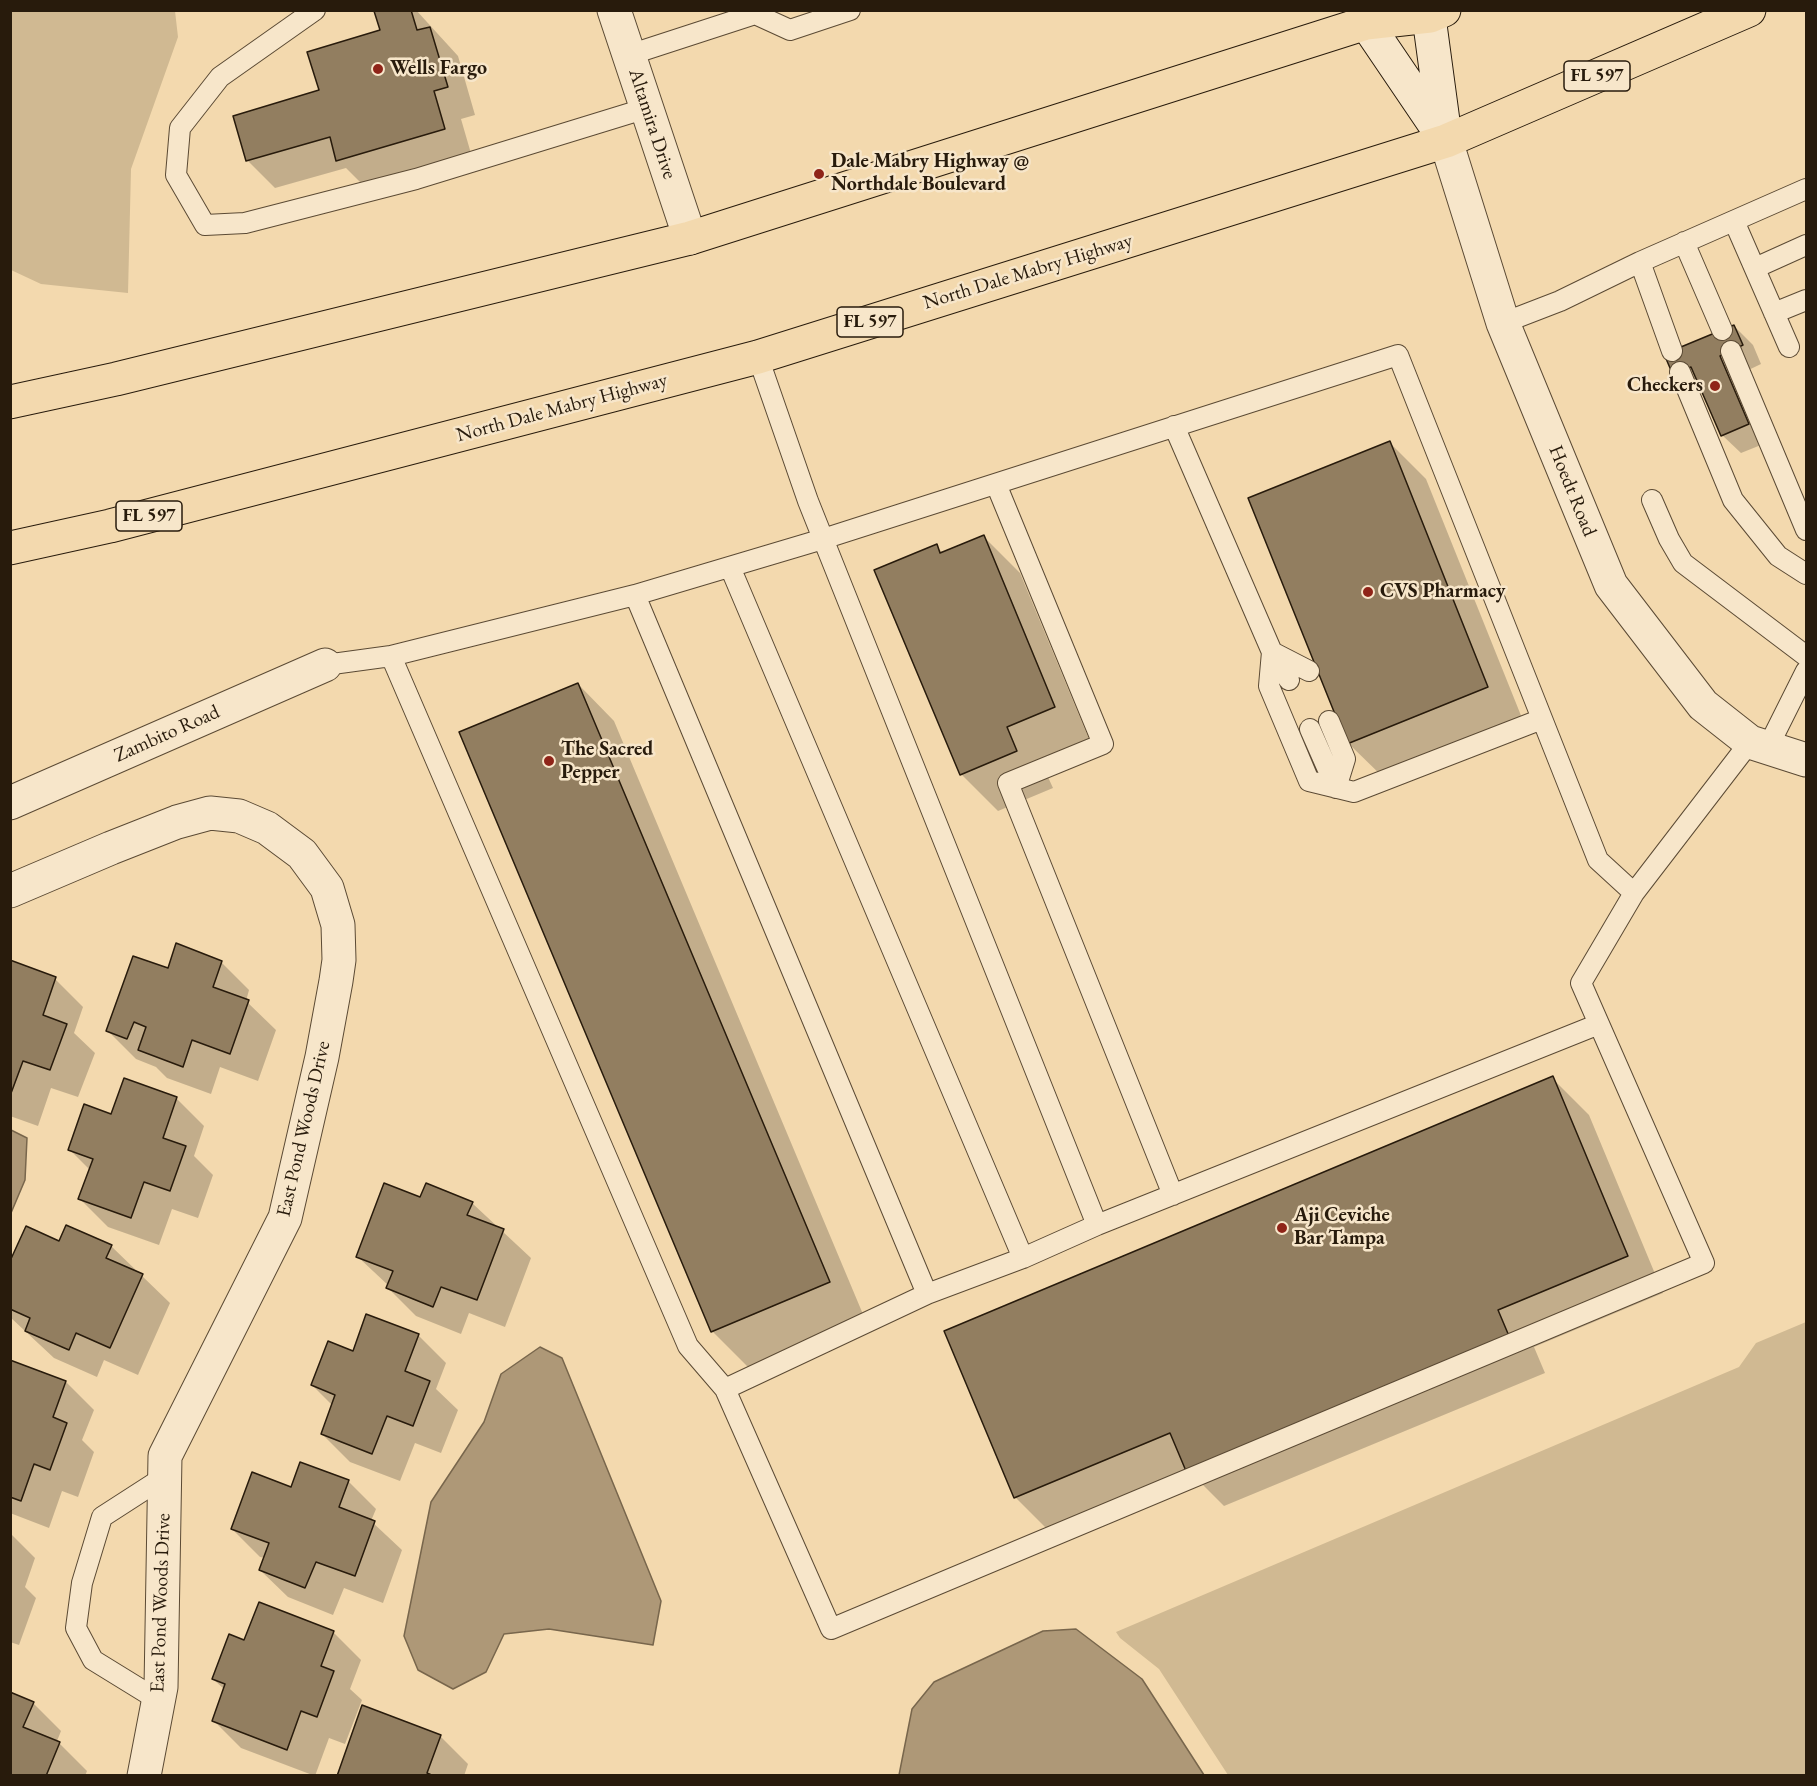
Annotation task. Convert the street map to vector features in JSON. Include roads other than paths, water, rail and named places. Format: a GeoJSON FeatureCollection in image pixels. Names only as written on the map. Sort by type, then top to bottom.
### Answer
{"type":"FeatureCollection","features":[{"type":"Feature","properties":{"kind":"main road","name":"North Dale Mabry Highway"},"geometry":{"type":"LineString","coordinates":[[10,548],[110,526],[758,357],[1446,141],[1749,10]]}},
{"type":"Feature","properties":{"kind":"main road"},"geometry":{"type":"LineString","coordinates":[[10,402],[116,379],[690,238],[1364,17],[1434,12]]}},
{"type":"Feature","properties":{"kind":"street","name":"Altamira Drive"},"geometry":{"type":"LineString","coordinates":[[614,10],[690,238]]}},
{"type":"Feature","properties":{"kind":"street"},"geometry":{"type":"LineString","coordinates":[[1434,12],[1446,141]]}},
{"type":"Feature","properties":{"kind":"street"},"geometry":{"type":"LineString","coordinates":[[1364,17],[1446,141]]}},
{"type":"Feature","properties":{"kind":"street","name":"Hoedt Road"},"geometry":{"type":"LineString","coordinates":[[1446,141],[1503,324],[1611,585],[1703,705],[1759,744],[1806,760]]}},
{"type":"Feature","properties":{"kind":"street","name":"Zambito Road"},"geometry":{"type":"LineString","coordinates":[[10,803],[325,665]]}},
{"type":"Feature","properties":{"kind":"street","name":"East Pond Woods Drive"},"geometry":{"type":"LineString","coordinates":[[10,891],[177,822],[210,813],[238,816],[267,828],[302,854],[327,888],[338,925],[339,960],[336,981],[322,1057],[285,1218],[165,1456],[161,1687],[149,1774]]}},
{"type":"Feature","properties":{"kind":"lane"},"geometry":{"type":"LineString","coordinates":[[315,10],[220,77],[180,128],[176,175],[205,225],[245,223],[416,179],[647,108]]}},
{"type":"Feature","properties":{"kind":"lane"},"geometry":{"type":"LineString","coordinates":[[629,55],[754,12],[790,30],[850,10]]}},
{"type":"Feature","properties":{"kind":"lane"},"geometry":{"type":"LineString","coordinates":[[1503,324],[1560,301],[1640,262],[1806,189]]}},
{"type":"Feature","properties":{"kind":"lane"},"geometry":{"type":"LineString","coordinates":[[1734,221],[1789,347]]}},
{"type":"Feature","properties":{"kind":"lane"},"geometry":{"type":"LineString","coordinates":[[1684,242],[1722,330]]}},
{"type":"Feature","properties":{"kind":"lane"},"geometry":{"type":"LineString","coordinates":[[1755,268],[1806,245]]}},
{"type":"Feature","properties":{"kind":"lane"},"geometry":{"type":"LineString","coordinates":[[1640,262],[1672,351]]}},
{"type":"Feature","properties":{"kind":"lane"},"geometry":{"type":"LineString","coordinates":[[1774,313],[1806,300]]}},
{"type":"Feature","properties":{"kind":"lane"},"geometry":{"type":"LineString","coordinates":[[1731,351],[1806,530]]}},
{"type":"Feature","properties":{"kind":"lane"},"geometry":{"type":"LineString","coordinates":[[325,665],[391,656],[635,595],[823,539],[1398,355],[1598,860],[1634,893]]}},
{"type":"Feature","properties":{"kind":"lane"},"geometry":{"type":"LineString","coordinates":[[758,357],[808,501],[1097,1225]]}},
{"type":"Feature","properties":{"kind":"lane"},"geometry":{"type":"LineString","coordinates":[[1680,372],[1733,500],[1778,556],[1806,574]]}},
{"type":"Feature","properties":{"kind":"lane"},"geometry":{"type":"LineString","coordinates":[[1174,426],[1272,652],[1289,680]]}},
{"type":"Feature","properties":{"kind":"lane"},"geometry":{"type":"LineString","coordinates":[[996,484],[1103,744],[1008,783],[1173,1195]]}},
{"type":"Feature","properties":{"kind":"lane"},"geometry":{"type":"LineString","coordinates":[[1652,501],[1683,563],[1806,656]]}},
{"type":"Feature","properties":{"kind":"lane"},"geometry":{"type":"LineString","coordinates":[[729,567],[1023,1258]]}},
{"type":"Feature","properties":{"kind":"lane"},"geometry":{"type":"LineString","coordinates":[[635,595],[927,1294]]}},
{"type":"Feature","properties":{"kind":"lane"},"geometry":{"type":"LineString","coordinates":[[1272,652],[1309,671]]}},
{"type":"Feature","properties":{"kind":"lane"},"geometry":{"type":"LineString","coordinates":[[1272,652],[1269,686],[1309,781],[1336,788],[1354,792],[1542,719]]}},
{"type":"Feature","properties":{"kind":"lane"},"geometry":{"type":"LineString","coordinates":[[391,656],[688,1346],[725,1389],[831,1629],[1704,1263],[1581,983],[1634,893],[1759,744],[1806,670]]}},
{"type":"Feature","properties":{"kind":"lane"},"geometry":{"type":"LineString","coordinates":[[1319,725],[1345,759],[1336,788]]}},
{"type":"Feature","properties":{"kind":"lane"},"geometry":{"type":"LineString","coordinates":[[725,1389],[927,1294],[1023,1258],[1097,1225],[1599,1024]]}},
{"type":"Feature","properties":{"kind":"lane"},"geometry":{"type":"LineString","coordinates":[[158,1700],[93,1660],[76,1628],[82,1582],[102,1517],[164,1477]]}},
{"type":"Feature","properties":{"kind":"place","name":"Wells Fargo"},"geometry":{"type":"Point","coordinates":[378,69]}},
{"type":"Feature","properties":{"kind":"place","name":"Dale Mabry Highway @ Northdale Boulevard"},"geometry":{"type":"Point","coordinates":[819,174]}},
{"type":"Feature","properties":{"kind":"place","name":"Checkers"},"geometry":{"type":"Point","coordinates":[1715,386]}},
{"type":"Feature","properties":{"kind":"place","name":"CVS Pharmacy"},"geometry":{"type":"Point","coordinates":[1368,592]}},
{"type":"Feature","properties":{"kind":"place","name":"The Sacred Pepper"},"geometry":{"type":"Point","coordinates":[549,761]}},
{"type":"Feature","properties":{"kind":"place","name":"Aji Ceviche Bar Tampa"},"geometry":{"type":"Point","coordinates":[1282,1228]}}]}
